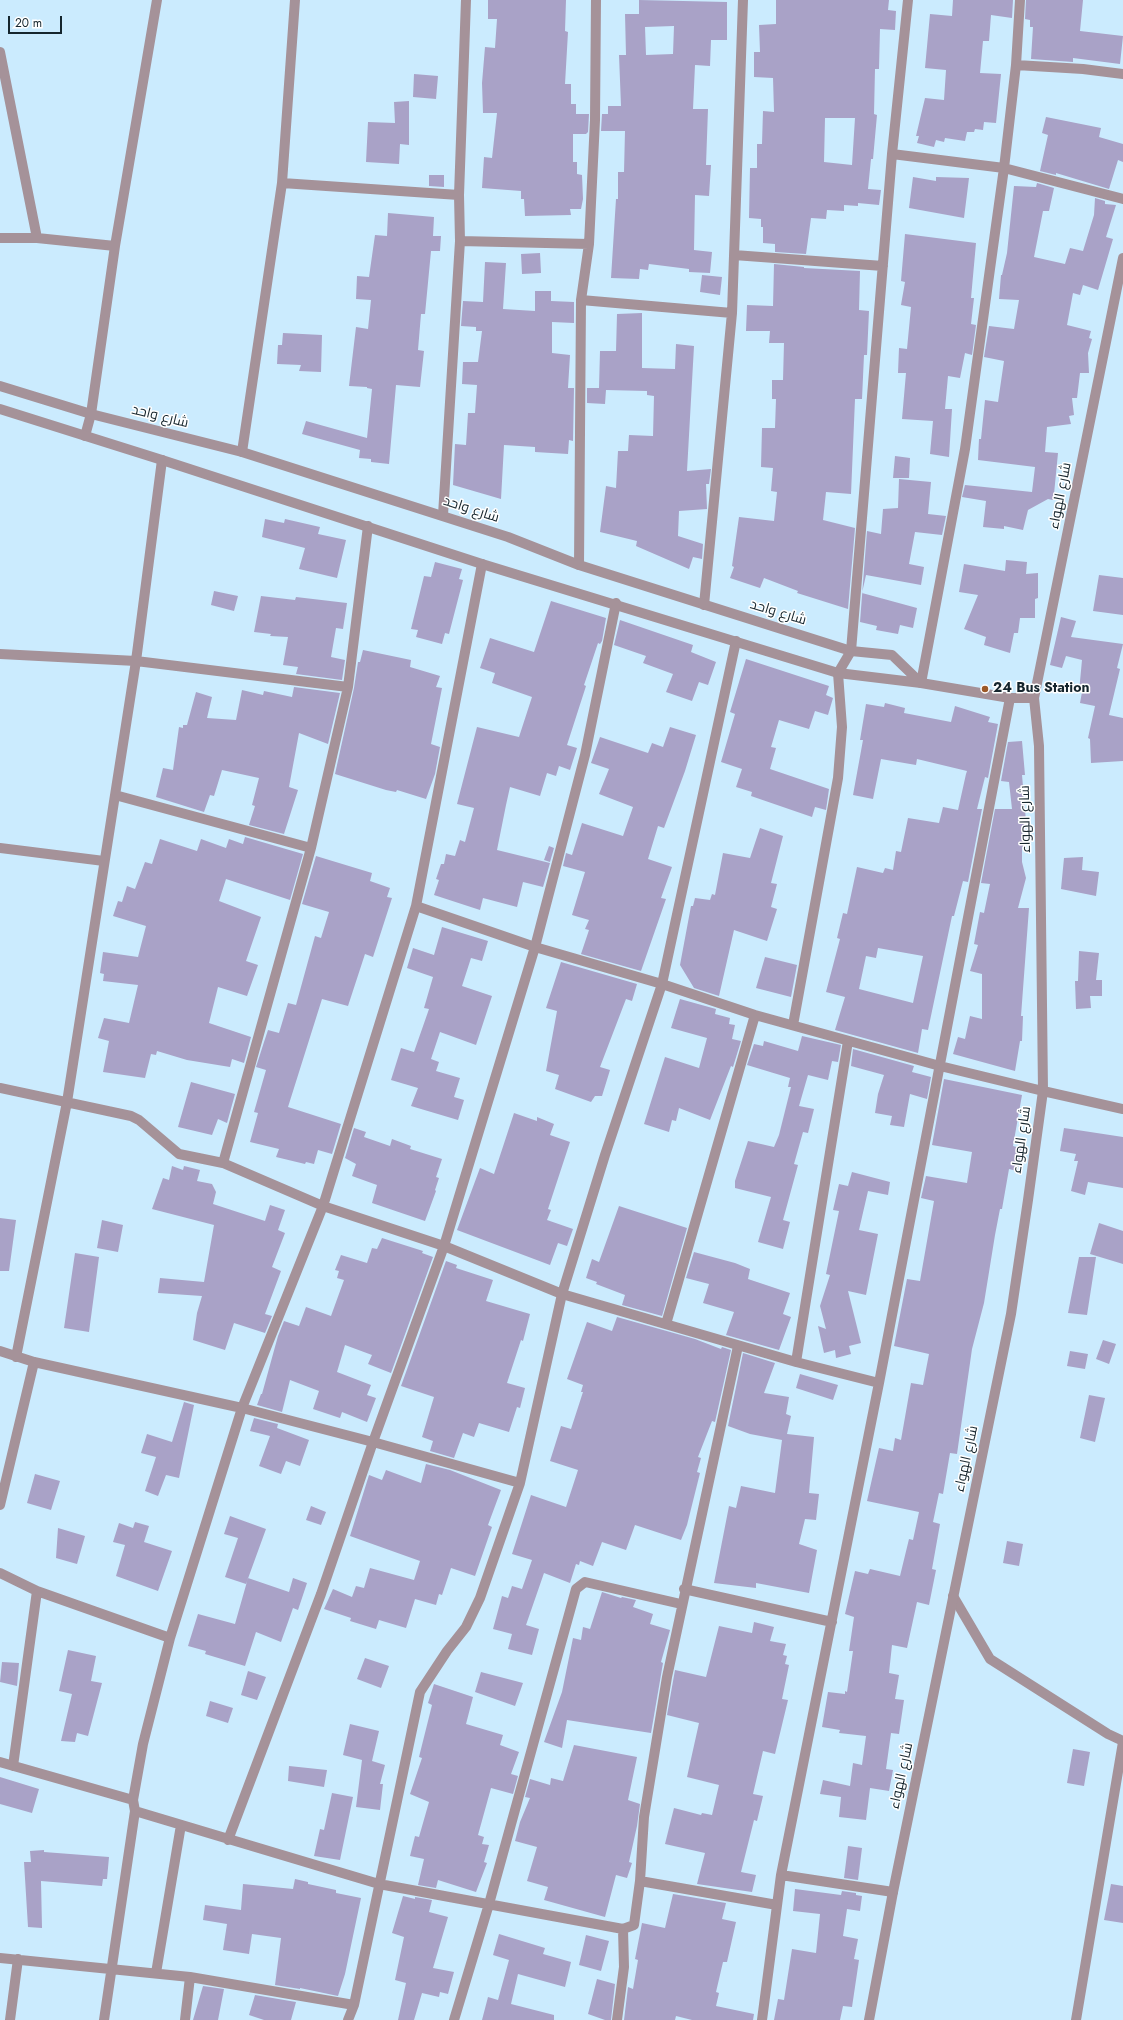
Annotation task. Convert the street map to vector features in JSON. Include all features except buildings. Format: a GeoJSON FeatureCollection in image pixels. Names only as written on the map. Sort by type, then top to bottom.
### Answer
{"type":"FeatureCollection","features":[{"type":"Feature","properties":{"kind":"street"},"geometry":{"type":"LineString","coordinates":[[85,436],[91,414],[115,246],[158,0]]}},
{"type":"Feature","properties":{"kind":"street"},"geometry":{"type":"LineString","coordinates":[[242,452],[282,183],[295,0]]}},
{"type":"Feature","properties":{"kind":"street"},"geometry":{"type":"LineString","coordinates":[[443,515],[460,241],[459,195],[466,0]]}},
{"type":"Feature","properties":{"kind":"street"},"geometry":{"type":"LineString","coordinates":[[579,565],[581,300],[589,244],[595,120],[596,0]]}},
{"type":"Feature","properties":{"kind":"street"},"geometry":{"type":"LineString","coordinates":[[704,605],[732,313],[743,0]]}},
{"type":"Feature","properties":{"kind":"street"},"geometry":{"type":"LineString","coordinates":[[793,1025],[838,778],[842,727],[838,672],[851,651],[884,266],[892,154],[908,0]]}},
{"type":"Feature","properties":{"kind":"street"},"geometry":{"type":"LineString","coordinates":[[921,683],[965,449],[1004,168],[1016,65],[1020,0]]}},
{"type":"Feature","properties":{"kind":"street"},"geometry":{"type":"LineString","coordinates":[[0,52],[37,238]]}},
{"type":"Feature","properties":{"kind":"street"},"geometry":{"type":"LineString","coordinates":[[1016,65],[1083,69],[1123,74]]}},
{"type":"Feature","properties":{"kind":"street"},"geometry":{"type":"LineString","coordinates":[[892,154],[1004,168],[1123,199]]}},
{"type":"Feature","properties":{"kind":"street"},"geometry":{"type":"LineString","coordinates":[[282,183],[459,195]]}},
{"type":"Feature","properties":{"kind":"street"},"geometry":{"type":"LineString","coordinates":[[0,238],[37,238],[115,246]]}},
{"type":"Feature","properties":{"kind":"street"},"geometry":{"type":"LineString","coordinates":[[460,241],[589,244]]}},
{"type":"Feature","properties":{"kind":"street"},"geometry":{"type":"LineString","coordinates":[[734,256],[884,266]]}},
{"type":"Feature","properties":{"kind":"street","name":"شارع الهواء"},"geometry":{"type":"LineString","coordinates":[[869,2020],[892,1892],[1011,1314],[1043,1091],[1039,746],[1034,698],[1123,258]]}},
{"type":"Feature","properties":{"kind":"street"},"geometry":{"type":"LineString","coordinates":[[581,300],[732,313]]}},
{"type":"Feature","properties":{"kind":"street","name":"شارع واحد"},"geometry":{"type":"LineString","coordinates":[[0,386],[91,414],[242,452],[443,515],[508,537],[579,565],[851,651],[892,655],[921,683]]}},
{"type":"Feature","properties":{"kind":"street"},"geometry":{"type":"LineString","coordinates":[[0,409],[368,526],[482,564],[616,603],[838,672],[921,683],[1010,698],[1034,698]]}},
{"type":"Feature","properties":{"kind":"street"},"geometry":{"type":"LineString","coordinates":[[16,1356],[67,1102],[136,661],[162,460]]}},
{"type":"Feature","properties":{"kind":"street"},"geometry":{"type":"LineString","coordinates":[[223,1163],[311,848],[348,687],[368,526]]}},
{"type":"Feature","properties":{"kind":"street"},"geometry":{"type":"LineString","coordinates":[[104,2020],[135,1811],[132,1800],[143,1744],[170,1638],[242,1408],[323,1206],[416,906],[482,564]]}},
{"type":"Feature","properties":{"kind":"street"},"geometry":{"type":"LineString","coordinates":[[228,1840],[322,1594],[373,1442],[444,1246],[535,947],[585,755],[616,603]]}},
{"type":"Feature","properties":{"kind":"street"},"geometry":{"type":"LineString","coordinates":[[348,2020],[354,2005],[420,1692],[447,1651],[466,1627],[480,1598],[520,1483],[562,1294],[608,1147],[662,984],[736,641]]}},
{"type":"Feature","properties":{"kind":"street"},"geometry":{"type":"LineString","coordinates":[[0,654],[136,661],[348,687]]}},
{"type":"Feature","properties":{"kind":"street"},"geometry":{"type":"LineString","coordinates":[[762,2020],[781,1875],[879,1383],[1010,698]]}},
{"type":"Feature","properties":{"kind":"street"},"geometry":{"type":"LineString","coordinates":[[115,795],[311,848]]}},
{"type":"Feature","properties":{"kind":"street"},"geometry":{"type":"LineString","coordinates":[[0,848],[104,861]]}},
{"type":"Feature","properties":{"kind":"street"},"geometry":{"type":"LineString","coordinates":[[416,906],[535,947],[662,984],[755,1015],[940,1066],[1123,1109]]}},
{"type":"Feature","properties":{"kind":"street"},"geometry":{"type":"LineString","coordinates":[[666,1324],[755,1015]]}},
{"type":"Feature","properties":{"kind":"street"},"geometry":{"type":"LineString","coordinates":[[796,1362],[848,1041]]}},
{"type":"Feature","properties":{"kind":"street"},"geometry":{"type":"LineString","coordinates":[[0,1088],[131,1116],[139,1120],[179,1154],[223,1163],[323,1206],[444,1246],[562,1294],[738,1346],[879,1383]]}},
{"type":"Feature","properties":{"kind":"street"},"geometry":{"type":"LineString","coordinates":[[135,1811],[379,1884],[623,1929],[634,1925],[640,1881],[644,1817],[681,1604],[738,1346]]}},
{"type":"Feature","properties":{"kind":"street"},"geometry":{"type":"LineString","coordinates":[[0,1352],[34,1362],[242,1408],[373,1442],[520,1483]]}},
{"type":"Feature","properties":{"kind":"street"},"geometry":{"type":"LineString","coordinates":[[0,1504],[34,1362]]}},
{"type":"Feature","properties":{"kind":"street"},"geometry":{"type":"LineString","coordinates":[[0,1573],[37,1591],[170,1638]]}},
{"type":"Feature","properties":{"kind":"street"},"geometry":{"type":"LineString","coordinates":[[454,2020],[576,1588],[585,1582],[681,1604]]}},
{"type":"Feature","properties":{"kind":"street"},"geometry":{"type":"LineString","coordinates":[[684,1589],[832,1622]]}},
{"type":"Feature","properties":{"kind":"street"},"geometry":{"type":"LineString","coordinates":[[13,1766],[37,1591]]}},
{"type":"Feature","properties":{"kind":"street"},"geometry":{"type":"LineString","coordinates":[[953,1596],[990,1659],[1108,1734],[1123,1741],[1076,2020]]}},
{"type":"Feature","properties":{"kind":"street"},"geometry":{"type":"LineString","coordinates":[[0,1762],[132,1800]]}},
{"type":"Feature","properties":{"kind":"street"},"geometry":{"type":"LineString","coordinates":[[156,1973],[181,1825]]}},
{"type":"Feature","properties":{"kind":"street"},"geometry":{"type":"LineString","coordinates":[[781,1875],[892,1892]]}},
{"type":"Feature","properties":{"kind":"street"},"geometry":{"type":"LineString","coordinates":[[640,1881],[777,1905]]}},
{"type":"Feature","properties":{"kind":"street"},"geometry":{"type":"LineString","coordinates":[[617,2020],[624,1967],[623,1929]]}},
{"type":"Feature","properties":{"kind":"street"},"geometry":{"type":"LineString","coordinates":[[0,1958],[190,1977],[354,2005]]}},
{"type":"Feature","properties":{"kind":"street"},"geometry":{"type":"LineString","coordinates":[[10,2020],[18,1959]]}},
{"type":"Feature","properties":{"kind":"street"},"geometry":{"type":"LineString","coordinates":[[185,2020],[190,1977]]}},
{"type":"Feature","properties":{"kind":"place","name":"24 Bus Station"},"geometry":{"type":"Point","coordinates":[985,689]}}]}
